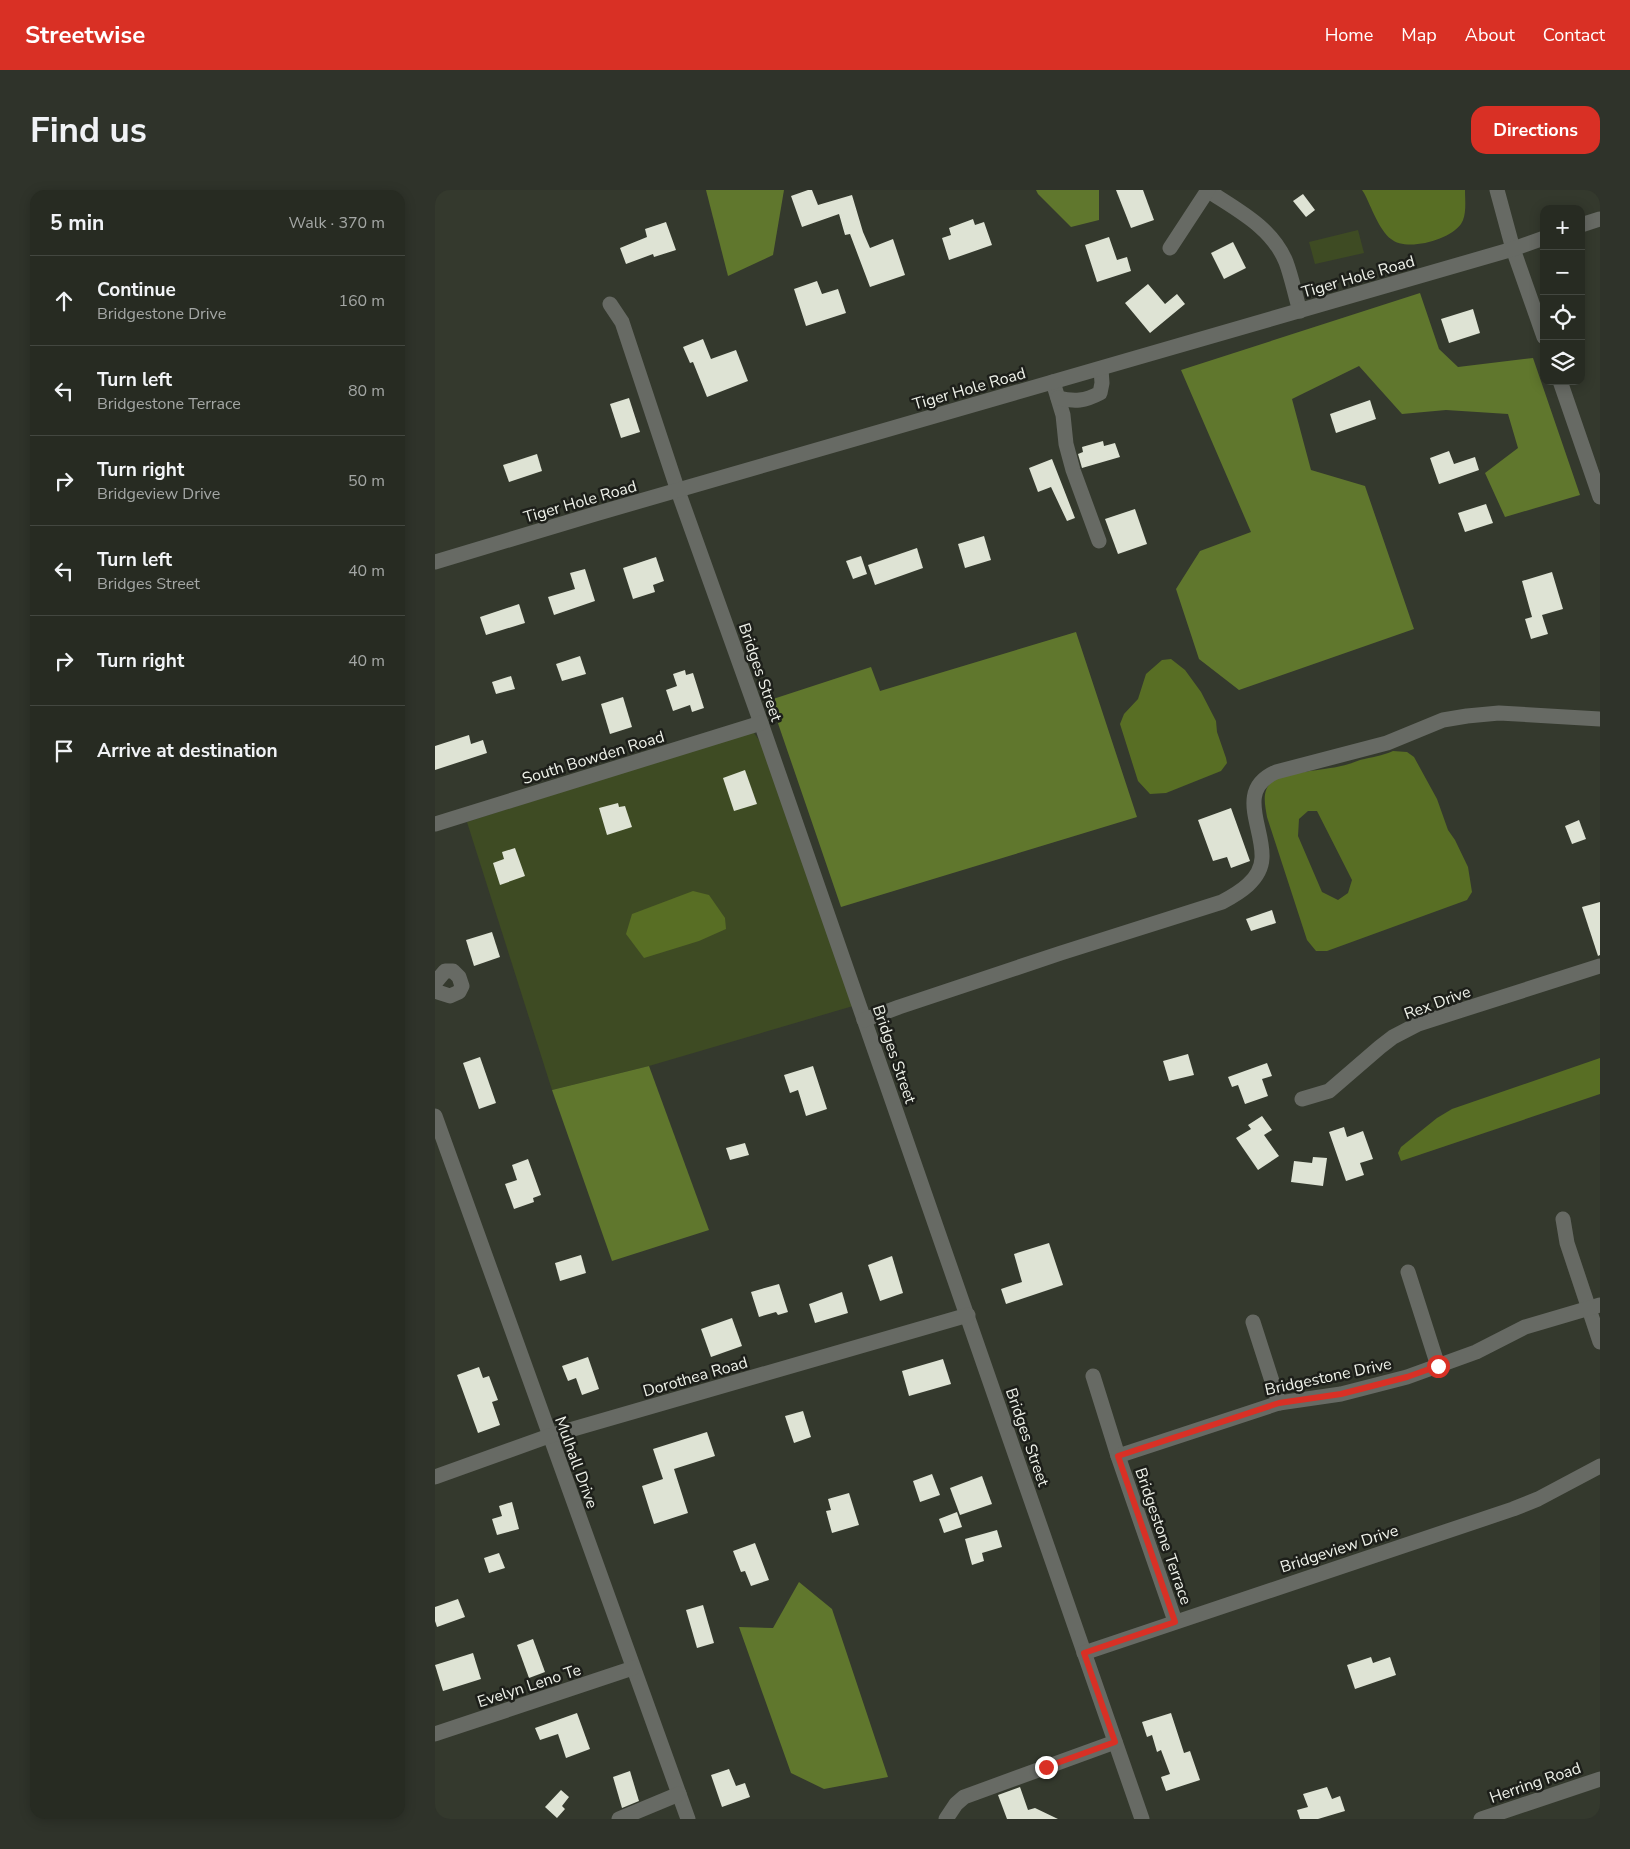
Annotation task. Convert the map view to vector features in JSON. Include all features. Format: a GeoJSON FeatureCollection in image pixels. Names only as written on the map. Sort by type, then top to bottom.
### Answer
{"type":"FeatureCollection","features":[{"type":"Feature","properties":{"kind":"street"},"geometry":{"type":"LineString","coordinates":[[1170,248],[1208,190],[1253,220],[1267,233],[1285,262],[1299,311]]}},
{"type":"Feature","properties":{"kind":"street"},"geometry":{"type":"LineString","coordinates":[[1497,190],[1513,249],[1540,326]]}},
{"type":"Feature","properties":{"kind":"street"},"geometry":{"type":"LineString","coordinates":[[1585,224],[1600,219]]}},
{"type":"Feature","properties":{"kind":"street","name":"Tiger Hole Road"},"geometry":{"type":"LineString","coordinates":[[435,562],[1513,249],[1540,239]]}},
{"type":"Feature","properties":{"kind":"street","name":"Bridges Street"},"geometry":{"type":"LineString","coordinates":[[610,304],[622,322],[678,491],[761,723],[1142,1819]]}},
{"type":"Feature","properties":{"kind":"street"},"geometry":{"type":"LineString","coordinates":[[1058,398],[1073,402],[1088,399],[1100,393],[1102,384],[1101,369]]}},
{"type":"Feature","properties":{"kind":"street"},"geometry":{"type":"LineString","coordinates":[[1053,382],[1063,415],[1066,444],[1073,470],[1099,541]]}},
{"type":"Feature","properties":{"kind":"street"},"geometry":{"type":"LineString","coordinates":[[1561,385],[1600,497]]}},
{"type":"Feature","properties":{"kind":"street"},"geometry":{"type":"LineString","coordinates":[[864,1020],[1061,953],[1222,902],[1241,892],[1255,876],[1262,859],[1254,811],[1255,795],[1266,776],[1387,743],[1443,720],[1499,713],[1600,719]]}},
{"type":"Feature","properties":{"kind":"street","name":"South Bowden Road"},"geometry":{"type":"LineString","coordinates":[[435,824],[761,723]]}},
{"type":"Feature","properties":{"kind":"street","name":"Rex Drive"},"geometry":{"type":"LineString","coordinates":[[1302,1099],[1329,1091],[1393,1037],[1419,1024],[1600,966]]}},
{"type":"Feature","properties":{"kind":"street"},"geometry":{"type":"LineString","coordinates":[[435,983],[445,972],[453,971],[459,976],[461,986],[459,992],[450,996],[435,992]]}},
{"type":"Feature","properties":{"kind":"street","name":"Mulhall Drive"},"geometry":{"type":"LineString","coordinates":[[435,1116],[688,1819]]}},
{"type":"Feature","properties":{"kind":"street"},"geometry":{"type":"LineString","coordinates":[[1563,1219],[1567,1244],[1594,1307],[1600,1342]]}},
{"type":"Feature","properties":{"kind":"street"},"geometry":{"type":"LineString","coordinates":[[1408,1272],[1438,1366]]}},
{"type":"Feature","properties":{"kind":"street","name":"Bridgestone Drive"},"geometry":{"type":"LineString","coordinates":[[1118,1456],[1279,1403],[1341,1394],[1407,1377],[1476,1352],[1525,1327],[1594,1307]]}},
{"type":"Feature","properties":{"kind":"street","name":"Dorothea Road"},"geometry":{"type":"LineString","coordinates":[[435,1476],[549,1436],[967,1316]]}},
{"type":"Feature","properties":{"kind":"street"},"geometry":{"type":"LineString","coordinates":[[1253,1322],[1279,1403]]}},
{"type":"Feature","properties":{"kind":"street","name":"Bridgestone Terrace"},"geometry":{"type":"LineString","coordinates":[[1093,1376],[1118,1456],[1175,1622]]}},
{"type":"Feature","properties":{"kind":"street","name":"Bridgeview Drive"},"geometry":{"type":"LineString","coordinates":[[1084,1653],[1513,1509],[1538,1499],[1600,1466]]}},
{"type":"Feature","properties":{"kind":"street","name":"Evelyn Leno Te"},"geometry":{"type":"LineString","coordinates":[[435,1734],[633,1668]]}},
{"type":"Feature","properties":{"kind":"street"},"geometry":{"type":"LineString","coordinates":[[946,1819],[955,1804],[964,1797],[1115,1742]]}},
{"type":"Feature","properties":{"kind":"street","name":"Herring Road"},"geometry":{"type":"LineString","coordinates":[[1481,1819],[1600,1779]]}},
{"type":"Feature","properties":{"kind":"street"},"geometry":{"type":"LineString","coordinates":[[619,1819],[679,1794]]}},
{"type":"Feature","properties":{"kind":"shaded area"},"geometry":{"type":"Polygon","coordinates":[[[706,190],[784,190],[773,255],[728,276],[706,190]]]}},
{"type":"Feature","properties":{"kind":"shaded area"},"geometry":{"type":"Polygon","coordinates":[[[1036,190],[1099,190],[1099,220],[1071,227],[1036,190]]]}},
{"type":"Feature","properties":{"kind":"shaded area"},"geometry":{"type":"Polygon","coordinates":[[[1362,190],[1465,190],[1464,216],[1461,224],[1448,235],[1417,244],[1398,243],[1391,239],[1383,230],[1362,190]]]}},
{"type":"Feature","properties":{"kind":"shaded area"},"geometry":{"type":"Polygon","coordinates":[[[1358,230],[1364,253],[1315,264],[1309,242],[1358,230]]]}},
{"type":"Feature","properties":{"kind":"shaded area"},"geometry":{"type":"Polygon","coordinates":[[[1420,293],[1439,349],[1458,367],[1533,358],[1540,378],[1540,385],[1542,385],[1580,495],[1505,517],[1485,473],[1518,448],[1508,414],[1446,410],[1402,414],[1359,366],[1292,399],[1311,470],[1365,486],[1414,629],[1239,690],[1199,659],[1176,589],[1200,551],[1251,532],[1181,370],[1420,293]]]}},
{"type":"Feature","properties":{"kind":"shaded area"},"geometry":{"type":"Polygon","coordinates":[[[1076,632],[1137,817],[841,907],[770,700],[871,667],[880,691],[1076,632]]]}},
{"type":"Feature","properties":{"kind":"shaded area"},"geometry":{"type":"Polygon","coordinates":[[[1171,659],[1185,670],[1201,692],[1216,721],[1217,732],[1227,763],[1221,771],[1166,793],[1150,794],[1138,781],[1120,724],[1124,714],[1138,699],[1146,674],[1162,660],[1171,659]]]}},
{"type":"Feature","properties":{"kind":"shaded area"},"geometry":{"type":"Polygon","coordinates":[[[747,733],[754,733],[761,743],[853,1006],[649,1066],[552,1090],[467,822],[747,733]]]}},
{"type":"Feature","properties":{"kind":"shaded area"},"geometry":{"type":"Polygon","coordinates":[[[1393,751],[1407,752],[1414,757],[1437,799],[1448,830],[1468,867],[1472,892],[1467,900],[1327,951],[1316,951],[1307,940],[1267,817],[1265,793],[1273,781],[1287,775],[1344,766],[1393,751]],[[1308,811],[1299,819],[1298,836],[1322,892],[1338,900],[1348,893],[1352,880],[1317,811],[1308,811]]]}},
{"type":"Feature","properties":{"kind":"shaded area"},"geometry":{"type":"Polygon","coordinates":[[[693,891],[709,895],[725,918],[726,929],[699,941],[644,958],[626,934],[632,914],[693,891]]]}},
{"type":"Feature","properties":{"kind":"shaded area"},"geometry":{"type":"Polygon","coordinates":[[[1600,1058],[1600,1094],[1401,1161],[1398,1153],[1401,1147],[1437,1118],[1452,1109],[1600,1058]]]}},
{"type":"Feature","properties":{"kind":"shaded area"},"geometry":{"type":"Polygon","coordinates":[[[649,1066],[709,1230],[612,1261],[552,1090],[649,1066]]]}},
{"type":"Feature","properties":{"kind":"shaded area"},"geometry":{"type":"Polygon","coordinates":[[[799,1582],[832,1609],[888,1777],[824,1789],[791,1773],[739,1627],[773,1628],[799,1582]]]}},
{"type":"Feature","properties":{"kind":"building"},"geometry":{"type":"Polygon","coordinates":[[[812,190],[818,205],[852,195],[870,248],[893,239],[905,275],[870,287],[850,234],[845,235],[839,214],[802,227],[791,196],[812,190]]]}},
{"type":"Feature","properties":{"kind":"building"},"geometry":{"type":"Polygon","coordinates":[[[1116,190],[1143,190],[1154,220],[1131,228],[1116,190]]]}},
{"type":"Feature","properties":{"kind":"building"},"geometry":{"type":"Polygon","coordinates":[[[1303,194],[1315,210],[1306,217],[1293,201],[1303,194]]]}},
{"type":"Feature","properties":{"kind":"building"},"geometry":{"type":"Polygon","coordinates":[[[973,219],[975,225],[984,222],[992,245],[949,260],[942,238],[951,235],[949,228],[973,219]]]}},
{"type":"Feature","properties":{"kind":"building"},"geometry":{"type":"Polygon","coordinates":[[[666,222],[676,250],[654,257],[653,254],[626,264],[620,248],[647,237],[645,229],[666,222]]]}},
{"type":"Feature","properties":{"kind":"building"},"geometry":{"type":"Polygon","coordinates":[[[1109,237],[1117,260],[1127,257],[1131,271],[1097,282],[1085,245],[1109,237]]]}},
{"type":"Feature","properties":{"kind":"building"},"geometry":{"type":"Polygon","coordinates":[[[1233,242],[1246,268],[1224,279],[1211,253],[1233,242]]]}},
{"type":"Feature","properties":{"kind":"building"},"geometry":{"type":"Polygon","coordinates":[[[817,281],[822,294],[838,289],[846,313],[806,326],[794,289],[817,281]]]}},
{"type":"Feature","properties":{"kind":"building"},"geometry":{"type":"Polygon","coordinates":[[[1148,284],[1165,304],[1177,294],[1185,304],[1150,333],[1125,303],[1148,284]]]}},
{"type":"Feature","properties":{"kind":"building"},"geometry":{"type":"Polygon","coordinates":[[[1473,309],[1480,333],[1449,343],[1441,319],[1473,309]]]}},
{"type":"Feature","properties":{"kind":"building"},"geometry":{"type":"Polygon","coordinates":[[[703,339],[711,359],[736,350],[748,381],[707,397],[693,362],[690,363],[683,347],[703,339]]]}},
{"type":"Feature","properties":{"kind":"building"},"geometry":{"type":"Polygon","coordinates":[[[629,398],[640,432],[621,438],[610,404],[629,398]]]}},
{"type":"Feature","properties":{"kind":"building"},"geometry":{"type":"Polygon","coordinates":[[[1370,400],[1376,419],[1336,433],[1330,414],[1370,400]]]}},
{"type":"Feature","properties":{"kind":"building"},"geometry":{"type":"Polygon","coordinates":[[[1103,441],[1104,446],[1115,443],[1120,457],[1082,468],[1078,454],[1083,452],[1082,447],[1103,441]]]}},
{"type":"Feature","properties":{"kind":"building"},"geometry":{"type":"Polygon","coordinates":[[[1449,451],[1454,464],[1475,457],[1479,470],[1439,484],[1430,458],[1449,451]]]}},
{"type":"Feature","properties":{"kind":"building"},"geometry":{"type":"Polygon","coordinates":[[[537,454],[542,471],[509,482],[503,465],[537,454]]]}},
{"type":"Feature","properties":{"kind":"building"},"geometry":{"type":"Polygon","coordinates":[[[1052,459],[1075,518],[1067,521],[1051,487],[1038,492],[1029,468],[1052,459]]]}},
{"type":"Feature","properties":{"kind":"building"},"geometry":{"type":"Polygon","coordinates":[[[1486,504],[1493,523],[1465,532],[1458,513],[1486,504]]]}},
{"type":"Feature","properties":{"kind":"building"},"geometry":{"type":"Polygon","coordinates":[[[1135,509],[1147,544],[1118,554],[1105,519],[1135,509]]]}},
{"type":"Feature","properties":{"kind":"building"},"geometry":{"type":"Polygon","coordinates":[[[984,536],[991,560],[965,568],[958,544],[984,536]]]}},
{"type":"Feature","properties":{"kind":"building"},"geometry":{"type":"Polygon","coordinates":[[[917,548],[923,568],[875,585],[868,565],[917,548]]]}},
{"type":"Feature","properties":{"kind":"building"},"geometry":{"type":"Polygon","coordinates":[[[861,556],[867,574],[853,579],[846,561],[861,556]]]}},
{"type":"Feature","properties":{"kind":"building"},"geometry":{"type":"Polygon","coordinates":[[[656,557],[664,581],[653,585],[655,592],[633,599],[623,568],[656,557]]]}},
{"type":"Feature","properties":{"kind":"building"},"geometry":{"type":"Polygon","coordinates":[[[585,569],[595,601],[554,615],[548,597],[575,589],[570,573],[585,569]]]}},
{"type":"Feature","properties":{"kind":"building"},"geometry":{"type":"Polygon","coordinates":[[[1552,572],[1563,609],[1542,615],[1548,634],[1531,639],[1525,619],[1532,617],[1522,581],[1552,572]]]}},
{"type":"Feature","properties":{"kind":"building"},"geometry":{"type":"Polygon","coordinates":[[[519,604],[525,623],[486,635],[480,617],[519,604]]]}},
{"type":"Feature","properties":{"kind":"building"},"geometry":{"type":"Polygon","coordinates":[[[580,656],[586,674],[562,681],[556,664],[580,656]]]}},
{"type":"Feature","properties":{"kind":"building"},"geometry":{"type":"Polygon","coordinates":[[[685,670],[686,675],[693,673],[704,708],[692,712],[690,705],[673,711],[666,690],[677,686],[673,674],[685,670]]]}},
{"type":"Feature","properties":{"kind":"building"},"geometry":{"type":"Polygon","coordinates":[[[511,676],[515,689],[496,694],[492,682],[511,676]]]}},
{"type":"Feature","properties":{"kind":"building"},"geometry":{"type":"Polygon","coordinates":[[[623,697],[632,727],[610,734],[601,704],[623,697]]]}},
{"type":"Feature","properties":{"kind":"building"},"geometry":{"type":"Polygon","coordinates":[[[469,735],[471,744],[483,740],[487,753],[435,770],[435,746],[469,735]]]}},
{"type":"Feature","properties":{"kind":"building"},"geometry":{"type":"Polygon","coordinates":[[[745,770],[757,804],[734,811],[723,778],[745,770]]]}},
{"type":"Feature","properties":{"kind":"building"},"geometry":{"type":"Polygon","coordinates":[[[618,803],[619,807],[625,806],[632,827],[607,835],[599,808],[618,803]]]}},
{"type":"Feature","properties":{"kind":"building"},"geometry":{"type":"Polygon","coordinates":[[[1231,808],[1250,861],[1231,868],[1227,857],[1213,861],[1198,820],[1231,808]]]}},
{"type":"Feature","properties":{"kind":"building"},"geometry":{"type":"Polygon","coordinates":[[[1579,820],[1586,839],[1572,844],[1565,826],[1579,820]]]}},
{"type":"Feature","properties":{"kind":"building"},"geometry":{"type":"Polygon","coordinates":[[[515,848],[525,876],[500,885],[493,863],[504,859],[502,852],[515,848]]]}},
{"type":"Feature","properties":{"kind":"building"},"geometry":{"type":"Polygon","coordinates":[[[1600,902],[1600,955],[1598,956],[1582,907],[1600,902]]]}},
{"type":"Feature","properties":{"kind":"building"},"geometry":{"type":"Polygon","coordinates":[[[1272,910],[1276,923],[1251,931],[1246,919],[1272,910]]]}},
{"type":"Feature","properties":{"kind":"building"},"geometry":{"type":"Polygon","coordinates":[[[492,932],[500,957],[474,966],[466,940],[492,932]]]}},
{"type":"Feature","properties":{"kind":"building"},"geometry":{"type":"Polygon","coordinates":[[[1188,1054],[1194,1075],[1169,1081],[1163,1061],[1188,1054]]]}},
{"type":"Feature","properties":{"kind":"building"},"geometry":{"type":"Polygon","coordinates":[[[480,1057],[496,1103],[479,1109],[463,1063],[480,1057]]]}},
{"type":"Feature","properties":{"kind":"building"},"geometry":{"type":"Polygon","coordinates":[[[1267,1063],[1272,1076],[1262,1079],[1268,1096],[1245,1104],[1238,1085],[1232,1087],[1228,1077],[1267,1063]]]}},
{"type":"Feature","properties":{"kind":"building"},"geometry":{"type":"Polygon","coordinates":[[[813,1066],[827,1109],[806,1116],[798,1090],[790,1093],[784,1075],[813,1066]]]}},
{"type":"Feature","properties":{"kind":"building"},"geometry":{"type":"Polygon","coordinates":[[[1262,1116],[1272,1130],[1264,1135],[1279,1156],[1258,1170],[1236,1138],[1251,1129],[1248,1125],[1262,1116]]]}},
{"type":"Feature","properties":{"kind":"building"},"geometry":{"type":"Polygon","coordinates":[[[1344,1127],[1347,1137],[1363,1131],[1373,1159],[1360,1163],[1364,1175],[1346,1181],[1329,1132],[1344,1127]]]}},
{"type":"Feature","properties":{"kind":"building"},"geometry":{"type":"Polygon","coordinates":[[[745,1143],[749,1155],[730,1160],[726,1148],[745,1143]]]}},
{"type":"Feature","properties":{"kind":"building"},"geometry":{"type":"Polygon","coordinates":[[[1313,1157],[1327,1158],[1323,1186],[1291,1182],[1294,1161],[1312,1163],[1313,1157]]]}},
{"type":"Feature","properties":{"kind":"building"},"geometry":{"type":"Polygon","coordinates":[[[528,1159],[541,1195],[533,1198],[534,1202],[514,1209],[505,1184],[517,1180],[512,1165],[528,1159]]]}},
{"type":"Feature","properties":{"kind":"building"},"geometry":{"type":"Polygon","coordinates":[[[1049,1243],[1063,1285],[1006,1304],[1001,1289],[1022,1282],[1014,1254],[1049,1243]]]}},
{"type":"Feature","properties":{"kind":"building"},"geometry":{"type":"Polygon","coordinates":[[[581,1255],[586,1273],[560,1281],[555,1263],[581,1255]]]}},
{"type":"Feature","properties":{"kind":"building"},"geometry":{"type":"Polygon","coordinates":[[[892,1256],[903,1293],[880,1301],[868,1265],[892,1256]]]}},
{"type":"Feature","properties":{"kind":"building"},"geometry":{"type":"Polygon","coordinates":[[[779,1284],[788,1312],[778,1315],[776,1312],[759,1317],[751,1292],[779,1284]]]}},
{"type":"Feature","properties":{"kind":"building"},"geometry":{"type":"Polygon","coordinates":[[[842,1292],[848,1313],[815,1323],[809,1304],[842,1292]]]}},
{"type":"Feature","properties":{"kind":"building"},"geometry":{"type":"Polygon","coordinates":[[[732,1318],[742,1346],[711,1357],[701,1329],[732,1318]]]}},
{"type":"Feature","properties":{"kind":"building"},"geometry":{"type":"Polygon","coordinates":[[[588,1357],[599,1389],[582,1395],[576,1378],[568,1381],[562,1366],[588,1357]]]}},
{"type":"Feature","properties":{"kind":"building"},"geometry":{"type":"Polygon","coordinates":[[[943,1359],[951,1384],[909,1396],[902,1371],[943,1359]]]}},
{"type":"Feature","properties":{"kind":"building"},"geometry":{"type":"Polygon","coordinates":[[[479,1367],[483,1378],[489,1376],[498,1400],[492,1402],[500,1425],[478,1433],[457,1375],[479,1367]]]}},
{"type":"Feature","properties":{"kind":"building"},"geometry":{"type":"Polygon","coordinates":[[[803,1411],[811,1437],[794,1443],[785,1416],[803,1411]]]}},
{"type":"Feature","properties":{"kind":"building"},"geometry":{"type":"Polygon","coordinates":[[[707,1432],[715,1456],[674,1469],[688,1513],[654,1524],[642,1486],[663,1479],[653,1449],[707,1432]]]}},
{"type":"Feature","properties":{"kind":"building"},"geometry":{"type":"Polygon","coordinates":[[[932,1474],[940,1495],[920,1502],[913,1481],[932,1474]]]}},
{"type":"Feature","properties":{"kind":"building"},"geometry":{"type":"Polygon","coordinates":[[[982,1476],[992,1504],[960,1515],[950,1488],[982,1476]]]}},
{"type":"Feature","properties":{"kind":"building"},"geometry":{"type":"Polygon","coordinates":[[[849,1493],[859,1525],[832,1533],[826,1511],[831,1510],[828,1499],[849,1493]]]}},
{"type":"Feature","properties":{"kind":"building"},"geometry":{"type":"Polygon","coordinates":[[[512,1502],[519,1529],[497,1535],[492,1519],[502,1516],[499,1506],[512,1502]]]}},
{"type":"Feature","properties":{"kind":"building"},"geometry":{"type":"Polygon","coordinates":[[[957,1512],[962,1527],[944,1533],[939,1519],[957,1512]]]}},
{"type":"Feature","properties":{"kind":"building"},"geometry":{"type":"Polygon","coordinates":[[[997,1530],[1002,1547],[982,1553],[984,1561],[972,1565],[965,1539],[997,1530]]]}},
{"type":"Feature","properties":{"kind":"building"},"geometry":{"type":"Polygon","coordinates":[[[755,1543],[769,1580],[751,1586],[745,1571],[741,1572],[733,1551],[755,1543]]]}},
{"type":"Feature","properties":{"kind":"building"},"geometry":{"type":"Polygon","coordinates":[[[499,1553],[505,1568],[489,1573],[484,1558],[499,1553]]]}},
{"type":"Feature","properties":{"kind":"building"},"geometry":{"type":"Polygon","coordinates":[[[458,1599],[465,1617],[437,1627],[435,1607],[458,1599]]]}},
{"type":"Feature","properties":{"kind":"building"},"geometry":{"type":"Polygon","coordinates":[[[703,1605],[714,1643],[697,1648],[686,1610],[703,1605]]]}},
{"type":"Feature","properties":{"kind":"building"},"geometry":{"type":"Polygon","coordinates":[[[533,1639],[545,1672],[529,1678],[517,1645],[533,1639]]]}},
{"type":"Feature","properties":{"kind":"building"},"geometry":{"type":"Polygon","coordinates":[[[473,1653],[481,1679],[443,1691],[435,1665],[473,1653]]]}},
{"type":"Feature","properties":{"kind":"building"},"geometry":{"type":"Polygon","coordinates":[[[1371,1657],[1373,1663],[1390,1657],[1396,1675],[1355,1689],[1347,1665],[1371,1657]]]}},
{"type":"Feature","properties":{"kind":"building"},"geometry":{"type":"Polygon","coordinates":[[[577,1713],[590,1749],[566,1758],[558,1734],[540,1740],[535,1728],[577,1713]]]}},
{"type":"Feature","properties":{"kind":"building"},"geometry":{"type":"Polygon","coordinates":[[[1171,1713],[1184,1753],[1190,1751],[1200,1780],[1166,1791],[1161,1777],[1170,1774],[1161,1750],[1157,1752],[1152,1735],[1147,1737],[1142,1722],[1171,1713]]]}},
{"type":"Feature","properties":{"kind":"building"},"geometry":{"type":"Polygon","coordinates":[[[729,1769],[736,1786],[745,1783],[750,1797],[722,1807],[711,1775],[729,1769]]]}},
{"type":"Feature","properties":{"kind":"building"},"geometry":{"type":"Polygon","coordinates":[[[630,1771],[639,1801],[622,1808],[613,1777],[630,1771]]]}},
{"type":"Feature","properties":{"kind":"building"},"geometry":{"type":"Polygon","coordinates":[[[1020,1787],[1028,1810],[1035,1808],[1058,1819],[1007,1819],[998,1795],[1020,1787]]]}},
{"type":"Feature","properties":{"kind":"building"},"geometry":{"type":"Polygon","coordinates":[[[1327,1787],[1332,1799],[1340,1796],[1345,1811],[1318,1819],[1300,1819],[1297,1810],[1308,1807],[1303,1794],[1327,1787]]]}},
{"type":"Feature","properties":{"kind":"building"},"geometry":{"type":"Polygon","coordinates":[[[561,1790],[569,1797],[562,1806],[565,1809],[557,1818],[545,1807],[561,1790]]]}},
{"type":"Feature","properties":{"kind":"route"},"geometry":{"type":"LineString","coordinates":[[1046,1767],[1115,1742],[1084,1653],[1175,1622],[1118,1456],[1279,1403],[1341,1394],[1407,1377],[1438,1366]]}}]}
